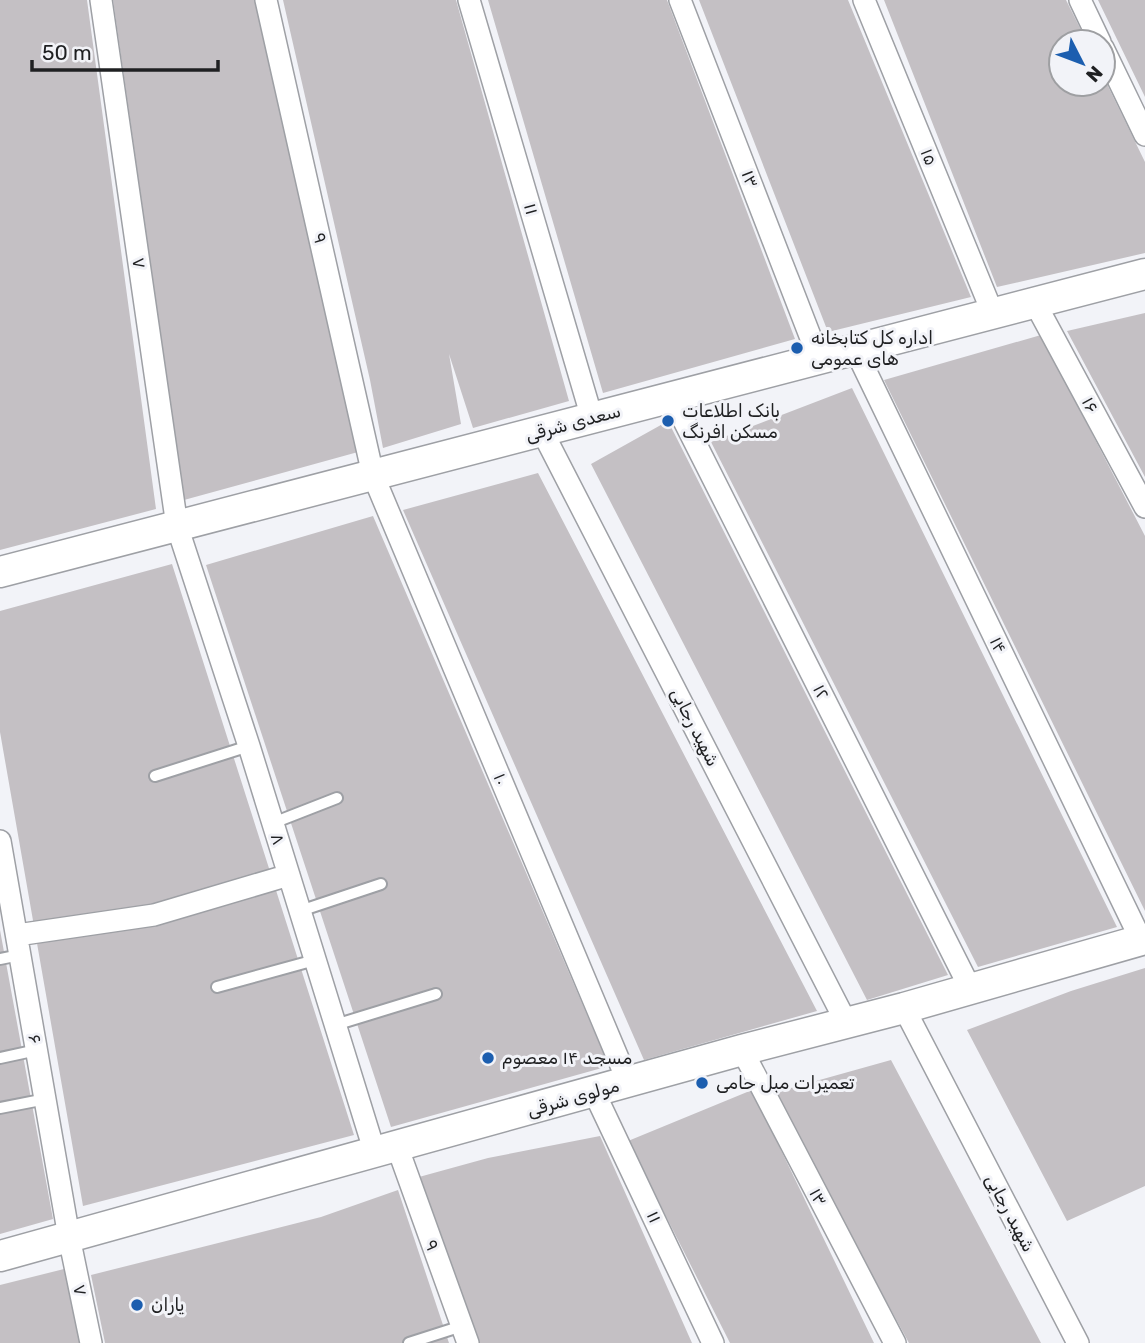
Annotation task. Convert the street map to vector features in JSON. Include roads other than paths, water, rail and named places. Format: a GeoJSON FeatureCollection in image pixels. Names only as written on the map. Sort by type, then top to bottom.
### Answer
{"type":"FeatureCollection","features":[{"type":"Feature","properties":{"kind":"main road","name":"سعدی شرقی"},"geometry":{"type":"LineString","coordinates":[[0,572],[1145,274]]}},
{"type":"Feature","properties":{"kind":"main road","name":"مولوی شرقی"},"geometry":{"type":"LineString","coordinates":[[0,1256],[1143,940]]}},
{"type":"Feature","properties":{"kind":"street","name":"۷"},"geometry":{"type":"LineString","coordinates":[[101,0],[177,526]]}},
{"type":"Feature","properties":{"kind":"street","name":"۹"},"geometry":{"type":"LineString","coordinates":[[266,0],[373,475]]}},
{"type":"Feature","properties":{"kind":"street","name":"۱۱"},"geometry":{"type":"LineString","coordinates":[[469,0],[592,418]]}},
{"type":"Feature","properties":{"kind":"street","name":"۱۳"},"geometry":{"type":"LineString","coordinates":[[680,0],[819,359]]}},
{"type":"Feature","properties":{"kind":"street","name":"۱۵"},"geometry":{"type":"LineString","coordinates":[[864,0],[993,314]]}},
{"type":"Feature","properties":{"kind":"street"},"geometry":{"type":"LineString","coordinates":[[1080,0],[1093,28]]}},
{"type":"Feature","properties":{"kind":"street"},"geometry":{"type":"LineString","coordinates":[[1117,77],[1145,135]]}},
{"type":"Feature","properties":{"kind":"street","name":"۱۶"},"geometry":{"type":"LineString","coordinates":[[1035,303],[1145,507]]}},
{"type":"Feature","properties":{"kind":"street","name":"۱۴"},"geometry":{"type":"LineString","coordinates":[[855,349],[1143,940]]}},
{"type":"Feature","properties":{"kind":"street","name":"۱۲"},"geometry":{"type":"LineString","coordinates":[[672,397],[970,988]]}},
{"type":"Feature","properties":{"kind":"street","name":"شهید رجایی"},"geometry":{"type":"LineString","coordinates":[[542,431],[847,1024]]}},
{"type":"Feature","properties":{"kind":"street","name":"۱۰"},"geometry":{"type":"LineString","coordinates":[[373,475],[628,1082]]}},
{"type":"Feature","properties":{"kind":"street","name":"۸"},"geometry":{"type":"LineString","coordinates":[[177,526],[249,746],[335,1025],[386,1149]]}},
{"type":"Feature","properties":{"kind":"street","name":"۶"},"geometry":{"type":"LineString","coordinates":[[0,841],[12,950],[37,1050],[69,1237]]}},
{"type":"Feature","properties":{"kind":"street"},"geometry":{"type":"LineString","coordinates":[[12,950],[154,915],[289,875]]}},
{"type":"Feature","properties":{"kind":"street","name":"شهید رجایی"},"geometry":{"type":"LineString","coordinates":[[904,1008],[1078,1343]]}},
{"type":"Feature","properties":{"kind":"street","name":"۱۳"},"geometry":{"type":"LineString","coordinates":[[742,1050],[895,1343]]}},
{"type":"Feature","properties":{"kind":"street","name":"۱۱"},"geometry":{"type":"LineString","coordinates":[[594,1092],[713,1343]]}},
{"type":"Feature","properties":{"kind":"street","name":"۹"},"geometry":{"type":"LineString","coordinates":[[386,1149],[465,1335]]}},
{"type":"Feature","properties":{"kind":"street","name":"۷"},"geometry":{"type":"LineString","coordinates":[[69,1237],[91,1343]]}},
{"type":"Feature","properties":{"kind":"lane"},"geometry":{"type":"LineString","coordinates":[[155,776],[249,746]]}},
{"type":"Feature","properties":{"kind":"lane"},"geometry":{"type":"LineString","coordinates":[[273,824],[337,798]]}},
{"type":"Feature","properties":{"kind":"lane"},"geometry":{"type":"LineString","coordinates":[[300,911],[382,884]]}},
{"type":"Feature","properties":{"kind":"lane"},"geometry":{"type":"LineString","coordinates":[[217,987],[315,960]]}},
{"type":"Feature","properties":{"kind":"lane"},"geometry":{"type":"LineString","coordinates":[[335,1025],[436,994]]}},
{"type":"Feature","properties":{"kind":"lane"},"geometry":{"type":"LineString","coordinates":[[0,1058],[37,1050]]}},
{"type":"Feature","properties":{"kind":"lane"},"geometry":{"type":"LineString","coordinates":[[0,1108],[46,1099]]}},
{"type":"Feature","properties":{"kind":"lane"},"geometry":{"type":"LineString","coordinates":[[409,1343],[465,1335]]}},
{"type":"Feature","properties":{"kind":"place","name":"اداره کل کتابخانه های عمومی"},"geometry":{"type":"Point","coordinates":[797,348]}},
{"type":"Feature","properties":{"kind":"place","name":"بانک اطلاعات مسکن افرنگ"},"geometry":{"type":"Point","coordinates":[668,421]}},
{"type":"Feature","properties":{"kind":"place","name":"مسجد ۱۴ معصوم"},"geometry":{"type":"Point","coordinates":[488,1058]}},
{"type":"Feature","properties":{"kind":"place","name":"تعمیرات مبل حامی"},"geometry":{"type":"Point","coordinates":[702,1083]}},
{"type":"Feature","properties":{"kind":"place","name":"یاران"},"geometry":{"type":"Point","coordinates":[137,1305]}}]}
